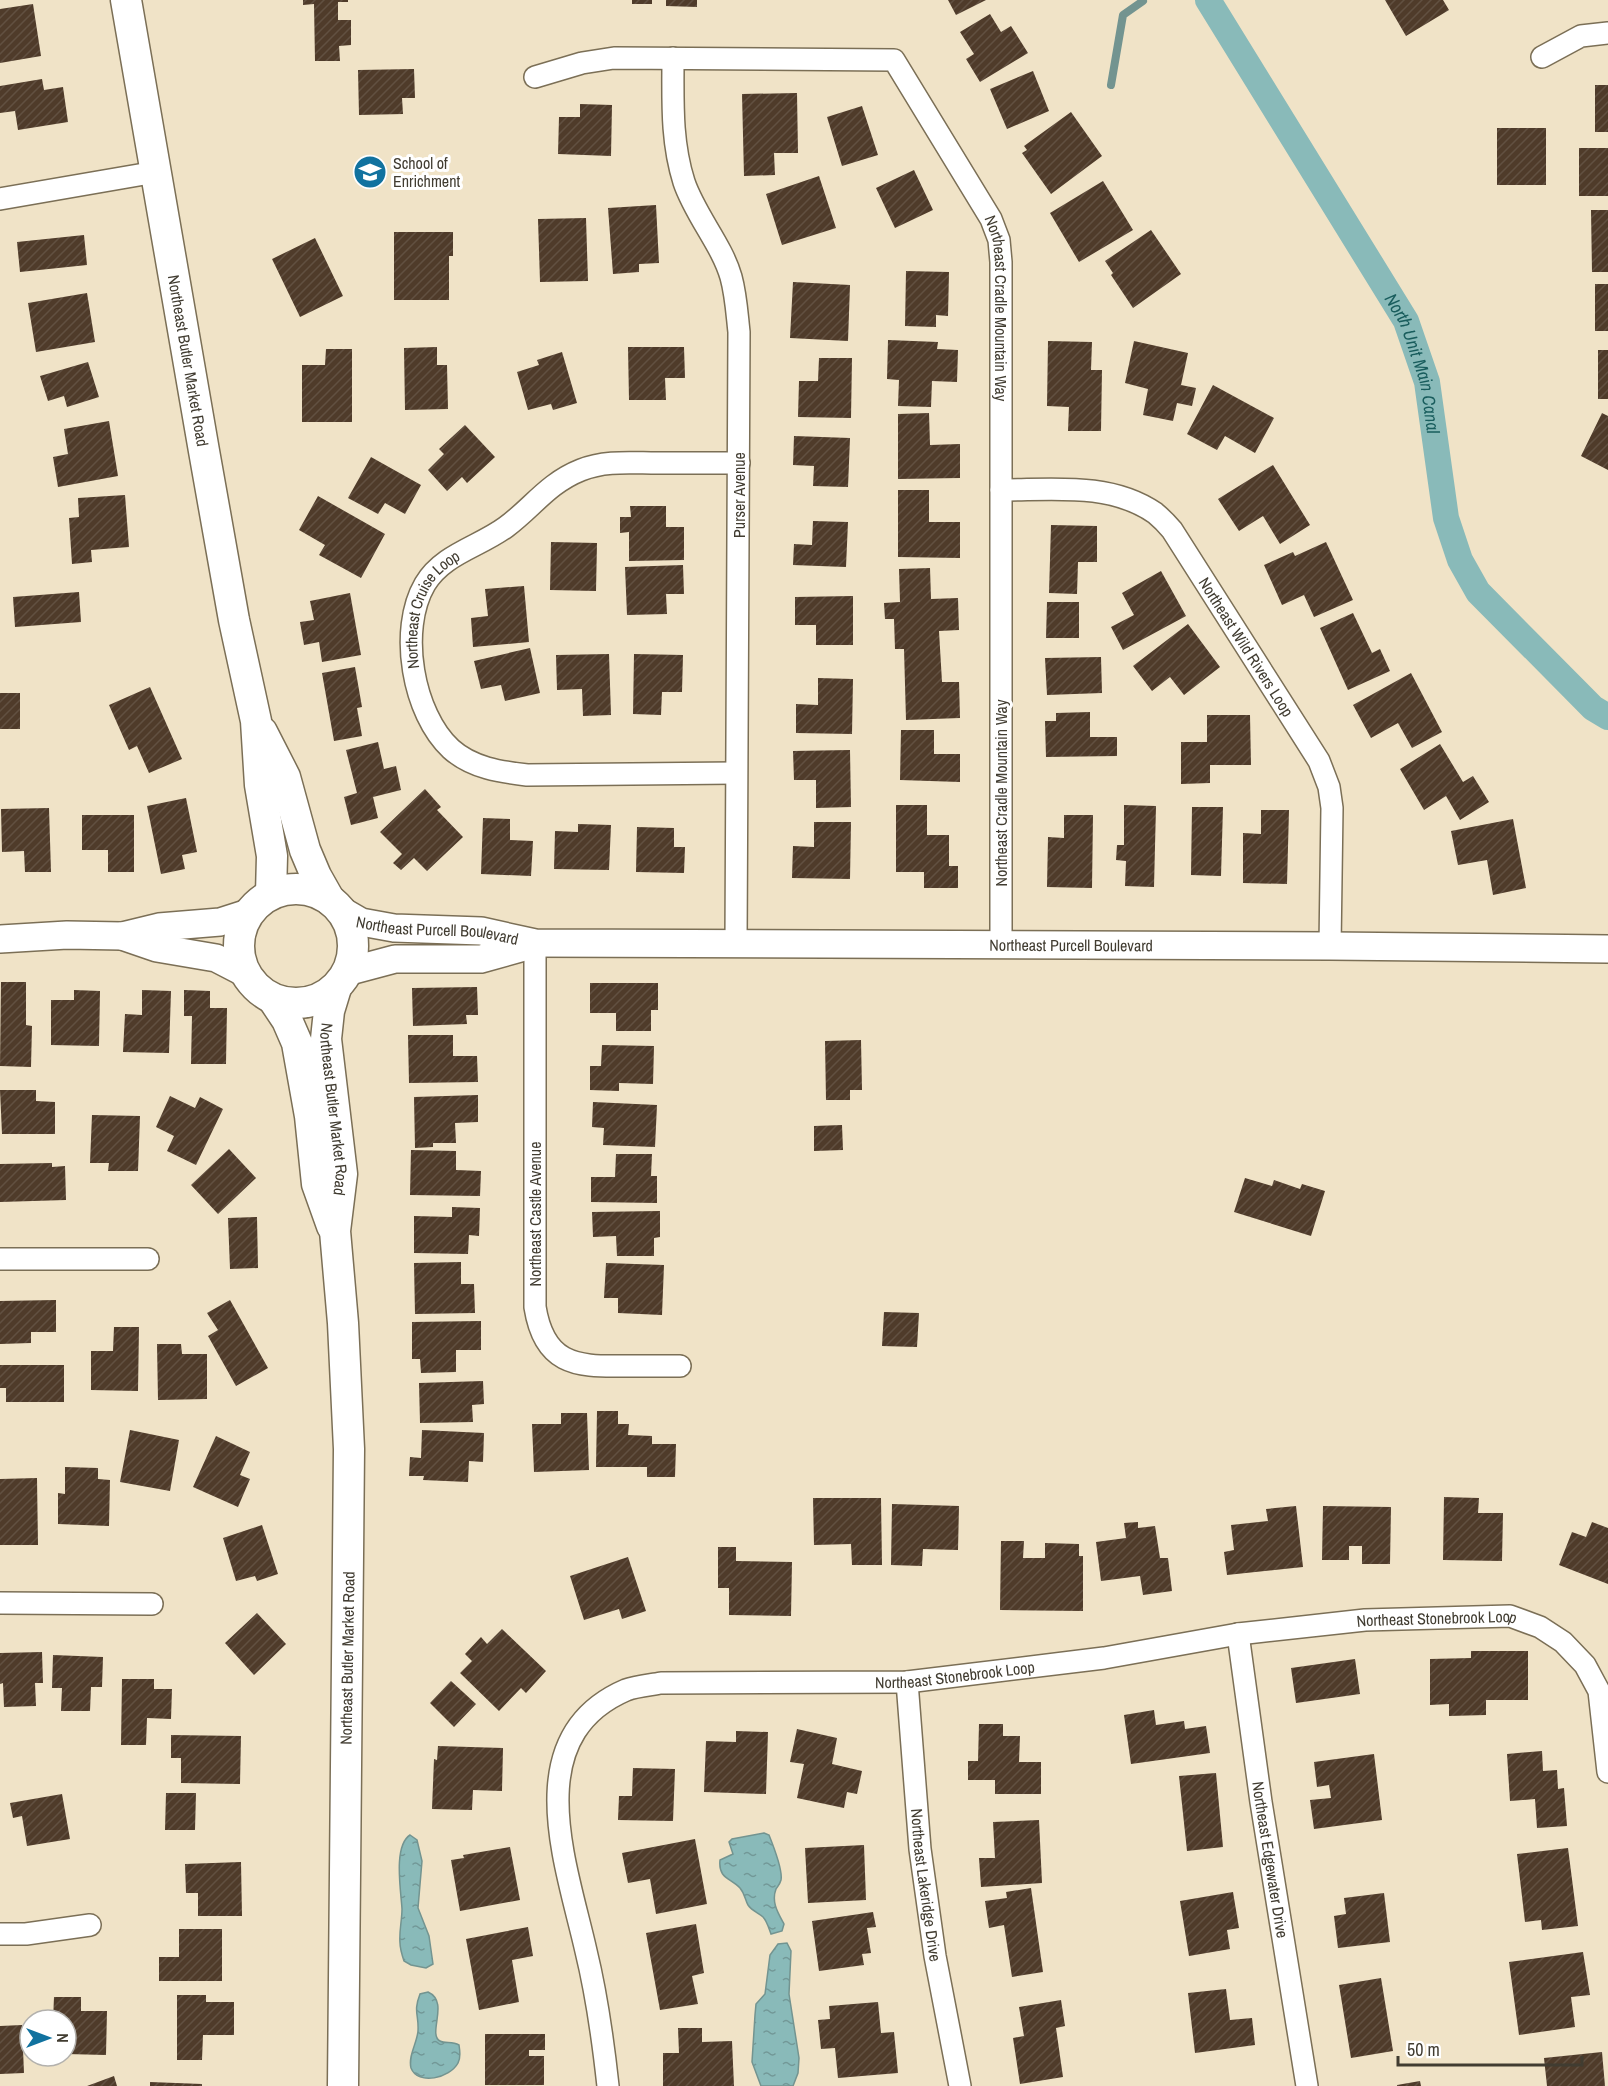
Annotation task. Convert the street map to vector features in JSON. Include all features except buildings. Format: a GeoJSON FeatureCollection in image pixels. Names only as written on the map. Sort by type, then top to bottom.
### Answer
{"type":"FeatureCollection","features":[{"type":"Feature","properties":{"kind":"main road","name":"Northeast Butler Market Road"},"geometry":{"type":"LineString","coordinates":[[126,0],[230,597],[256,721],[260,785],[272,856],[259,904]]}},
{"type":"Feature","properties":{"kind":"main road","name":"Northeast Butler Market Road"},"geometry":{"type":"LineString","coordinates":[[256,721],[285,777],[304,850],[316,876],[336,905]]}},
{"type":"Feature","properties":{"kind":"main road"},"geometry":{"type":"LineString","coordinates":[[295,888],[313,891],[336,905],[351,927],[354,945],[343,979],[311,1003],[291,1004],[273,999],[256,989],[245,973],[238,943],[241,927],[259,904],[295,888]]}},
{"type":"Feature","properties":{"kind":"main road","name":"Northeast Butler Market Road"},"geometry":{"type":"LineString","coordinates":[[343,979],[329,1011],[326,1039],[342,1174],[334,1231],[343,1323],[349,1449],[343,2086]]}},
{"type":"Feature","properties":{"kind":"main road","name":"Northeast Butler Market Road"},"geometry":{"type":"LineString","coordinates":[[273,999],[297,1043],[310,1116],[317,1184],[334,1231]]}},
{"type":"Feature","properties":{"kind":"street"},"geometry":{"type":"LineString","coordinates":[[1542,57],[1581,36],[1608,33]]}},
{"type":"Feature","properties":{"kind":"street","name":"Northeast Cradle Mountain Way"},"geometry":{"type":"LineString","coordinates":[[535,77],[582,63],[614,58],[894,60],[982,202],[999,240],[1001,262],[1001,945]]}},
{"type":"Feature","properties":{"kind":"street","name":"Purser Avenue"},"geometry":{"type":"LineString","coordinates":[[673,58],[673,131],[678,159],[689,193],[731,276],[739,332],[736,944]]}},
{"type":"Feature","properties":{"kind":"street"},"geometry":{"type":"LineString","coordinates":[[0,199],[156,172]]}},
{"type":"Feature","properties":{"kind":"street","name":"Northeast Cruise Loop"},"geometry":{"type":"LineString","coordinates":[[736,773],[527,775],[499,772],[472,763],[452,750],[435,730],[422,703],[414,670],[411,638],[415,610],[424,585],[436,569],[453,556],[506,527],[564,478],[595,465],[616,463],[739,463]]}},
{"type":"Feature","properties":{"kind":"street","name":"Northeast Wild Rivers Loop"},"geometry":{"type":"LineString","coordinates":[[1001,490],[1088,490],[1112,494],[1132,501],[1156,514],[1172,530],[1319,761],[1329,787],[1332,808],[1330,946]]}},
{"type":"Feature","properties":{"kind":"street"},"geometry":{"type":"LineString","coordinates":[[0,939],[67,935],[122,936],[159,927],[220,922],[259,904]]}},
{"type":"Feature","properties":{"kind":"street","name":"Northeast Purcell Boulevard"},"geometry":{"type":"LineString","coordinates":[[336,905],[361,922],[394,928],[480,931],[535,944],[1608,949]]}},
{"type":"Feature","properties":{"kind":"street"},"geometry":{"type":"LineString","coordinates":[[122,936],[157,948],[216,958],[245,973]]}},
{"type":"Feature","properties":{"kind":"street","name":"Northeast Purcell Boulevard"},"geometry":{"type":"LineString","coordinates":[[343,979],[395,958],[480,958],[535,944]]}},
{"type":"Feature","properties":{"kind":"street","name":"Northeast Castle Avenue"},"geometry":{"type":"LineString","coordinates":[[535,944],[535,1306],[538,1325],[548,1344],[560,1356],[577,1364],[680,1366]]}},
{"type":"Feature","properties":{"kind":"street"},"geometry":{"type":"LineString","coordinates":[[0,1259],[148,1259]]}},
{"type":"Feature","properties":{"kind":"street"},"geometry":{"type":"LineString","coordinates":[[0,1604],[152,1604]]}},
{"type":"Feature","properties":{"kind":"street","name":"Northeast Stonebrook Loop"},"geometry":{"type":"LineString","coordinates":[[608,2086],[599,2013],[559,1838],[557,1795],[562,1756],[575,1730],[597,1707],[627,1689],[661,1683],[907,1682],[1104,1658],[1238,1634],[1365,1620],[1510,1616],[1540,1627],[1563,1642],[1585,1665],[1599,1691],[1608,1772]]}},
{"type":"Feature","properties":{"kind":"street","name":"Northeast Edgewater Drive"},"geometry":{"type":"LineString","coordinates":[[1238,1634],[1307,2086]]}},
{"type":"Feature","properties":{"kind":"street","name":"Northeast Lakeridge Drive"},"geometry":{"type":"LineString","coordinates":[[907,1682],[922,1860],[935,1956],[960,2086]]}},
{"type":"Feature","properties":{"kind":"street"},"geometry":{"type":"LineString","coordinates":[[0,1934],[26,1934],[90,1925]]}},
{"type":"Feature","properties":{"kind":"water"},"geometry":{"type":"Polygon","coordinates":[[[764,1833],[769,1835],[781,1870],[781,1881],[774,1898],[784,1924],[782,1931],[771,1934],[764,1919],[750,1907],[742,1890],[723,1875],[720,1866],[720,1860],[733,1854],[729,1842],[732,1839],[764,1833]]]}},
{"type":"Feature","properties":{"kind":"water"},"geometry":{"type":"Polygon","coordinates":[[[410,1835],[417,1840],[422,1861],[418,1908],[429,1936],[433,1964],[426,1968],[404,1961],[400,1948],[402,1909],[400,1859],[401,1849],[410,1835]]]}},
{"type":"Feature","properties":{"kind":"water"},"geometry":{"type":"Polygon","coordinates":[[[787,1943],[791,1951],[789,1994],[799,2058],[798,2073],[793,2086],[761,2086],[752,2062],[756,2004],[765,1994],[770,1955],[778,1944],[787,1943]]]}},
{"type":"Feature","properties":{"kind":"water"},"geometry":{"type":"Polygon","coordinates":[[[428,1992],[437,2003],[437,2037],[442,2042],[459,2045],[460,2054],[460,2059],[454,2068],[434,2078],[420,2077],[415,2074],[410,2063],[418,2031],[418,2000],[420,1994],[428,1992]]]}},
{"type":"Feature","properties":{"kind":"waterway","name":"North Unit Main Canal"},"geometry":{"type":"LineString","coordinates":[[1208,0],[1406,321],[1427,382],[1446,518],[1460,560],[1478,592],[1593,708],[1608,717]]}},
{"type":"Feature","properties":{"kind":"waterway"},"geometry":{"type":"LineString","coordinates":[[1111,85],[1123,15],[1143,1]]}},
{"type":"Feature","properties":{"kind":"place","name":"School of Enrichment"},"geometry":{"type":"Point","coordinates":[370,172]}}]}
